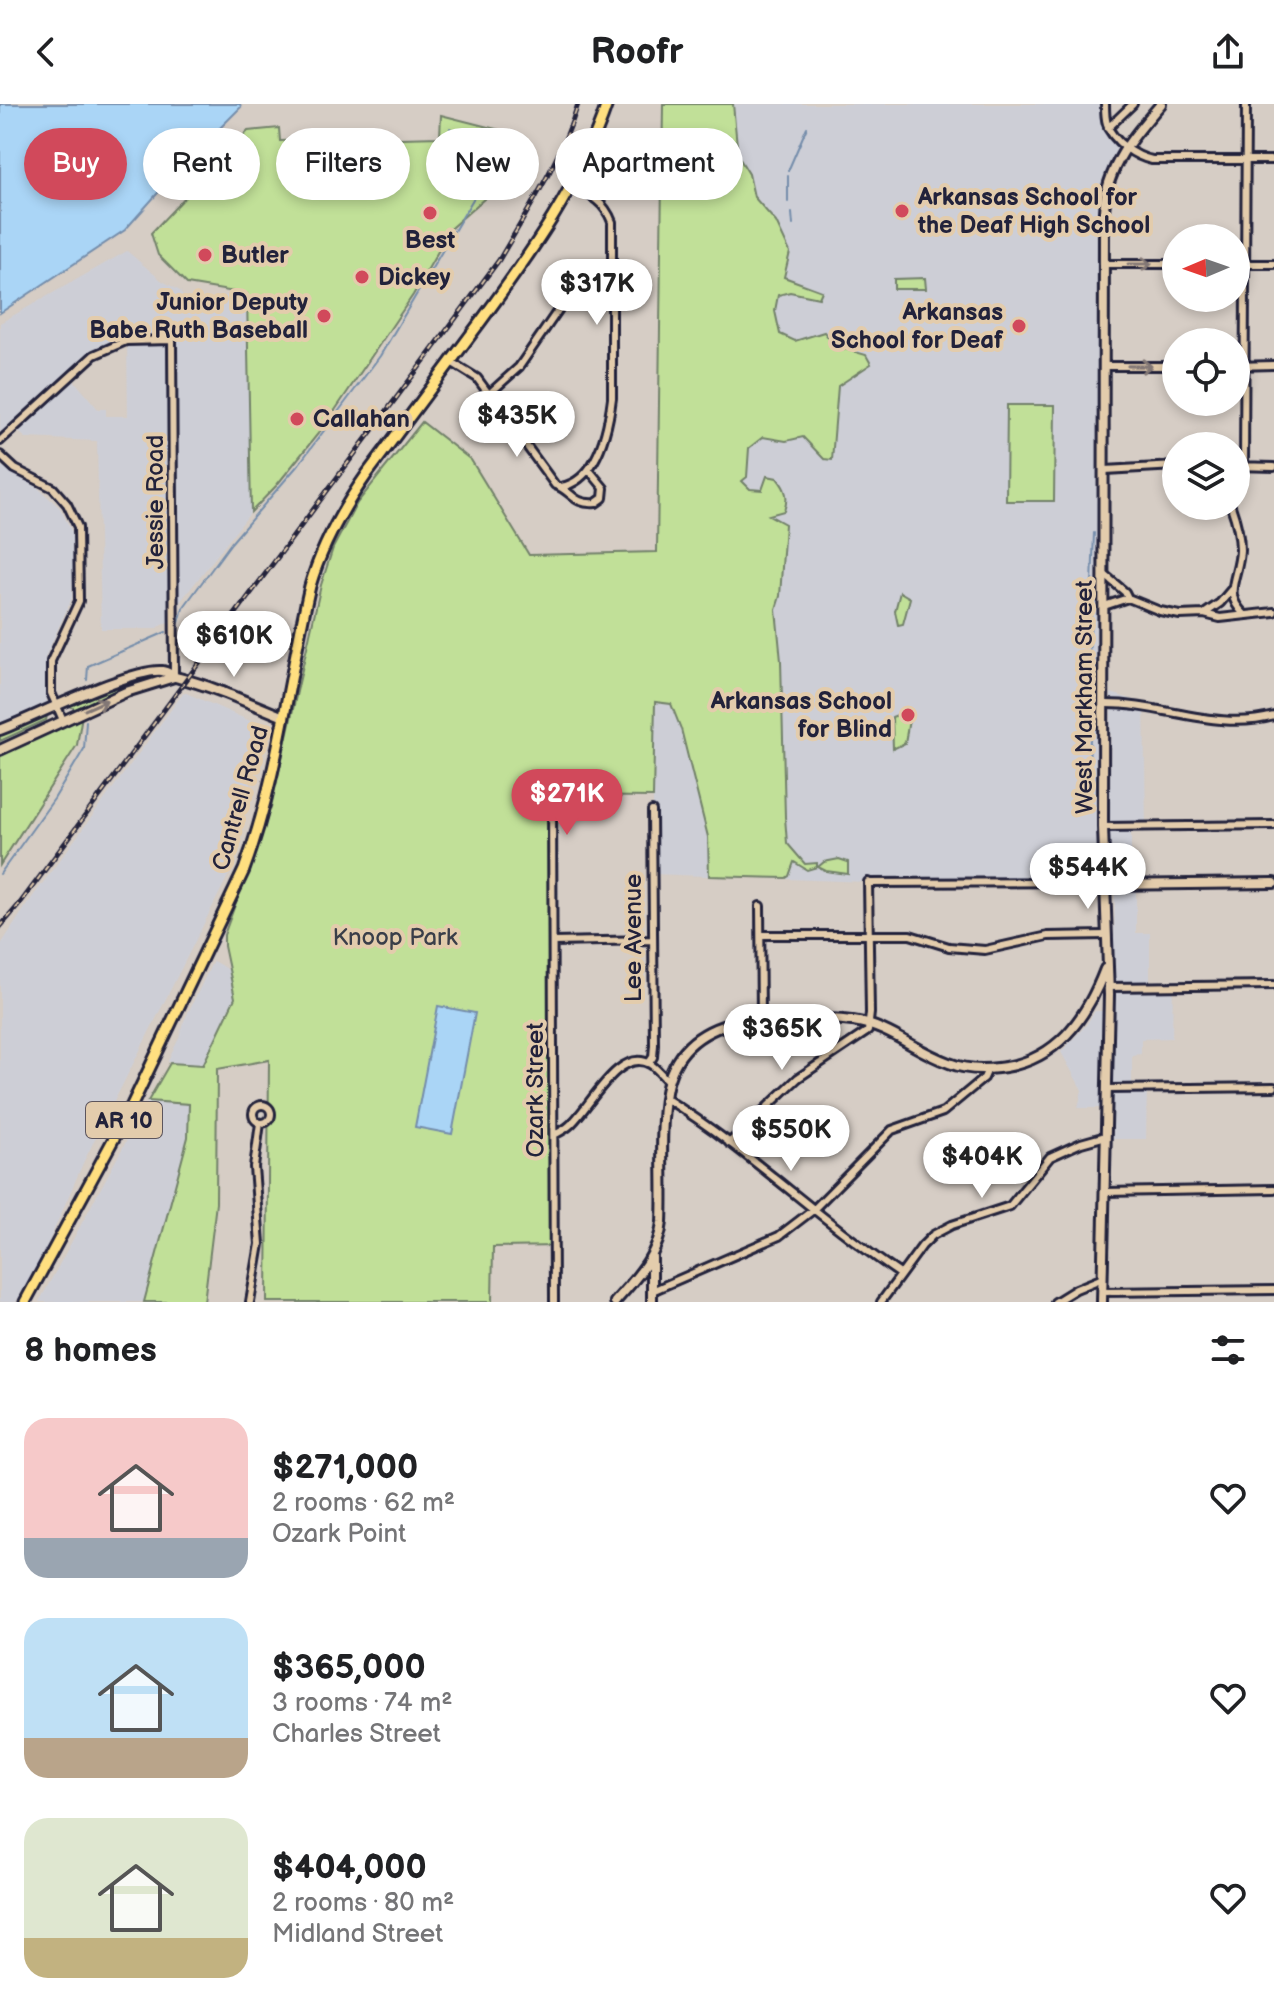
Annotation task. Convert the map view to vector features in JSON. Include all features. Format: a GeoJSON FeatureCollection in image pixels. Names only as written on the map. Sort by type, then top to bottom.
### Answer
{"type":"FeatureCollection","features":[{"type":"Feature","properties":{"kind":"main road","name":"Cantrell Road"},"geometry":{"type":"LineString","coordinates":[[598,128],[607,104]]}},
{"type":"Feature","properties":{"kind":"main road","name":"West Markham Street"},"geometry":{"type":"LineString","coordinates":[[1102,1297],[1108,987],[1103,827],[1106,186],[1126,146],[1161,104]]}},
{"type":"Feature","properties":{"kind":"main road","name":"Cantrell Road"},"geometry":{"type":"LineString","coordinates":[[25,1302],[132,1105],[228,908],[256,836],[284,717],[304,611],[318,561],[351,497],[527,257],[564,200]]}},
{"type":"Feature","properties":{"kind":"main road"},"geometry":{"type":"LineString","coordinates":[[0,730],[138,674],[166,671],[174,677],[218,690],[284,717]]}},
{"type":"Feature","properties":{"kind":"main road"},"geometry":{"type":"LineString","coordinates":[[0,750],[135,688],[169,681],[174,677]]}},
{"type":"Feature","properties":{"kind":"main road"},"geometry":{"type":"LineString","coordinates":[[1104,884],[1274,883]]}},
{"type":"Feature","properties":{"kind":"main road"},"geometry":{"type":"LineString","coordinates":[[652,1302],[652,1256],[662,1222],[668,1081],[682,1054],[705,1033],[730,1022],[761,1018],[838,1019],[868,1023],[948,1063],[988,1069],[1023,1063],[1063,1041],[1087,1009],[1107,964]]}},
{"type":"Feature","properties":{"kind":"main road"},"geometry":{"type":"LineString","coordinates":[[615,1302],[652,1256]]}},
{"type":"Feature","properties":{"kind":"street"},"geometry":{"type":"LineString","coordinates":[[1105,104],[1108,128],[1141,158],[1274,160]]}},
{"type":"Feature","properties":{"kind":"street"},"geometry":{"type":"LineString","coordinates":[[1108,128],[1133,104]]}},
{"type":"Feature","properties":{"kind":"street"},"geometry":{"type":"LineString","coordinates":[[1245,224],[1246,104]]}},
{"type":"Feature","properties":{"kind":"street"},"geometry":{"type":"LineString","coordinates":[[561,487],[575,483],[589,470],[609,418],[612,398],[611,219],[597,200]]}},
{"type":"Feature","properties":{"kind":"street"},"geometry":{"type":"LineString","coordinates":[[1104,264],[1162,264]]}},
{"type":"Feature","properties":{"kind":"street"},"geometry":{"type":"LineString","coordinates":[[1250,264],[1274,264]]}},
{"type":"Feature","properties":{"kind":"street"},"geometry":{"type":"LineString","coordinates":[[489,394],[519,367],[561,306],[582,297],[612,292]]}},
{"type":"Feature","properties":{"kind":"street","name":"Jessie Road"},"geometry":{"type":"LineString","coordinates":[[0,441],[94,355],[126,341],[172,340],[174,677]]}},
{"type":"Feature","properties":{"kind":"street"},"geometry":{"type":"LineString","coordinates":[[451,362],[473,374],[550,479],[579,502],[599,503],[605,494],[604,488],[589,470]]}},
{"type":"Feature","properties":{"kind":"street"},"geometry":{"type":"LineString","coordinates":[[1250,366],[1274,365]]}},
{"type":"Feature","properties":{"kind":"street"},"geometry":{"type":"LineString","coordinates":[[1105,366],[1162,366]]}},
{"type":"Feature","properties":{"kind":"street"},"geometry":{"type":"LineString","coordinates":[[0,455],[15,469],[53,488],[67,504],[78,527],[79,601],[51,661],[51,693],[63,720]]}},
{"type":"Feature","properties":{"kind":"street"},"geometry":{"type":"LineString","coordinates":[[1105,470],[1162,467]]}},
{"type":"Feature","properties":{"kind":"street"},"geometry":{"type":"LineString","coordinates":[[1250,468],[1274,467]]}},
{"type":"Feature","properties":{"kind":"street"},"geometry":{"type":"LineString","coordinates":[[1204,614],[1220,603],[1231,590],[1238,568],[1240,545],[1234,520]]}},
{"type":"Feature","properties":{"kind":"street"},"geometry":{"type":"LineString","coordinates":[[1105,575],[1128,598]]}},
{"type":"Feature","properties":{"kind":"street"},"geometry":{"type":"LineString","coordinates":[[1231,590],[1235,604],[1245,615]]}},
{"type":"Feature","properties":{"kind":"street"},"geometry":{"type":"LineString","coordinates":[[1104,606],[1128,598],[1175,615],[1204,614],[1220,618],[1274,612]]}},
{"type":"Feature","properties":{"kind":"street"},"geometry":{"type":"LineString","coordinates":[[1104,704],[1217,719],[1248,720],[1274,716]]}},
{"type":"Feature","properties":{"kind":"street","name":"Ozark Street"},"geometry":{"type":"LineString","coordinates":[[552,796],[554,1302]]}},
{"type":"Feature","properties":{"kind":"street","name":"Lee Avenue"},"geometry":{"type":"LineString","coordinates":[[649,1063],[654,1045],[652,811]]}},
{"type":"Feature","properties":{"kind":"street"},"geometry":{"type":"LineString","coordinates":[[1103,827],[1274,825]]}},
{"type":"Feature","properties":{"kind":"street"},"geometry":{"type":"LineString","coordinates":[[729,1143],[798,1078],[866,1032],[868,882],[1104,884]]}},
{"type":"Feature","properties":{"kind":"street"},"geometry":{"type":"LineString","coordinates":[[760,906],[761,1018]]}},
{"type":"Feature","properties":{"kind":"street"},"geometry":{"type":"LineString","coordinates":[[761,935],[910,935],[949,947],[985,950],[1048,936],[1105,935]]}},
{"type":"Feature","properties":{"kind":"street"},"geometry":{"type":"LineString","coordinates":[[553,942],[652,940]]}},
{"type":"Feature","properties":{"kind":"street"},"geometry":{"type":"LineString","coordinates":[[1108,987],[1274,985]]}},
{"type":"Feature","properties":{"kind":"street"},"geometry":{"type":"LineString","coordinates":[[554,1135],[572,1124],[619,1068],[636,1062],[649,1063],[668,1081]]}},
{"type":"Feature","properties":{"kind":"street"},"geometry":{"type":"LineString","coordinates":[[652,1291],[779,1236],[813,1210],[892,1130],[943,1112],[984,1078],[988,1069]]}},
{"type":"Feature","properties":{"kind":"street"},"geometry":{"type":"LineString","coordinates":[[1107,1089],[1274,1087]]}},
{"type":"Feature","properties":{"kind":"street"},"geometry":{"type":"LineString","coordinates":[[665,1098],[900,1274]]}},
{"type":"Feature","properties":{"kind":"street"},"geometry":{"type":"LineString","coordinates":[[250,1302],[260,1244],[254,1167],[260,1123]]}},
{"type":"Feature","properties":{"kind":"street"},"geometry":{"type":"LineString","coordinates":[[881,1302],[933,1235],[952,1225],[1010,1206],[1050,1157],[1106,1136]]}},
{"type":"Feature","properties":{"kind":"street"},"geometry":{"type":"LineString","coordinates":[[1105,1192],[1274,1189]]}},
{"type":"Feature","properties":{"kind":"street"},"geometry":{"type":"LineString","coordinates":[[1055,1302],[1103,1278]]}},
{"type":"Feature","properties":{"kind":"street"},"geometry":{"type":"LineString","coordinates":[[1249,1290],[1249,1302]]}},
{"type":"Feature","properties":{"kind":"street"},"geometry":{"type":"LineString","coordinates":[[1102,1297],[1274,1290]]}},
{"type":"Feature","properties":{"kind":"shaded area"},"geometry":{"type":"Polygon","coordinates":[[[663,104],[1107,104],[1108,128],[1126,146],[1106,186],[1104,885],[1028,880],[868,882],[652,874],[662,200],[743,200],[743,128],[663,128],[663,104]]]}},
{"type":"Feature","properties":{"kind":"shaded area"},"geometry":{"type":"Polygon","coordinates":[[[127,251],[161,280],[180,291],[191,314],[235,291],[247,293],[251,512],[180,602],[177,617],[155,629],[101,629],[97,441],[26,438],[16,430],[72,378],[98,409],[106,409],[106,416],[128,416],[127,343],[134,339],[92,354],[0,437],[0,323],[127,251]]]}},
{"type":"Feature","properties":{"kind":"shaded area"},"geometry":{"type":"Polygon","coordinates":[[[0,465],[37,487],[60,508],[72,532],[73,566],[72,598],[45,658],[47,704],[0,725],[0,465]]]}},
{"type":"Feature","properties":{"kind":"shaded area"},"geometry":{"type":"Polygon","coordinates":[[[184,692],[264,727],[230,872],[84,1161],[37,1269],[16,1302],[0,1302],[0,946],[28,903],[184,692]]]}},
{"type":"Feature","properties":{"kind":"shaded area"},"geometry":{"type":"Polygon","coordinates":[[[1111,693],[1144,703],[1146,829],[1131,829],[1131,879],[1136,880],[1136,933],[1150,933],[1150,983],[1173,982],[1172,1038],[1141,1039],[1141,1054],[1132,1055],[1132,1083],[1147,1084],[1146,1139],[1111,1139],[1115,879],[1109,878],[1111,693]]]}},
{"type":"Feature","properties":{"kind":"shaded area"},"geometry":{"type":"Polygon","coordinates":[[[213,961],[229,970],[235,998],[203,1066],[170,1063],[168,1061],[183,1023],[213,961]]]}},
{"type":"Feature","properties":{"kind":"shaded area"},"geometry":{"type":"Polygon","coordinates":[[[1095,1011],[1102,1011],[1100,1108],[1078,1108],[1082,1090],[1061,1052],[1095,1011]]]}},
{"type":"Feature","properties":{"kind":"shaded area"},"geometry":{"type":"Polygon","coordinates":[[[148,1101],[189,1103],[188,1137],[144,1302],[39,1302],[148,1101]]]}},
{"type":"Feature","properties":{"kind":"green space","name":"Knoop Park"},"geometry":{"type":"Polygon","coordinates":[[[663,104],[733,104],[735,128],[663,128],[663,104]]]}},
{"type":"Feature","properties":{"kind":"green space","name":"Junior Deputy Babe Ruth Baseball"},"geometry":{"type":"Polygon","coordinates":[[[441,115],[492,128],[440,128],[441,115]]]}},
{"type":"Feature","properties":{"kind":"green space","name":"Junior Deputy Babe Ruth Baseball"},"geometry":{"type":"Polygon","coordinates":[[[276,128],[276,200],[410,200],[410,138],[426,137],[426,200],[483,200],[452,227],[413,295],[325,425],[251,512],[247,294],[187,284],[158,255],[151,233],[182,200],[260,200],[260,130],[276,128]]]}},
{"type":"Feature","properties":{"kind":"green space","name":"Knoop Park"},"geometry":{"type":"Polygon","coordinates":[[[743,164],[749,174],[754,197],[776,222],[790,252],[784,277],[822,291],[819,298],[790,292],[778,295],[775,311],[780,334],[795,341],[824,332],[835,346],[866,355],[871,364],[838,386],[832,460],[824,459],[803,437],[786,441],[763,437],[749,448],[747,477],[742,481],[750,489],[762,490],[767,476],[777,478],[786,493],[784,511],[769,515],[785,524],[780,596],[776,609],[781,661],[787,843],[805,864],[817,863],[817,867],[807,870],[794,862],[786,878],[709,876],[708,837],[681,729],[671,704],[655,702],[653,797],[552,796],[557,1246],[493,1247],[492,1302],[267,1302],[269,1060],[217,1069],[216,1203],[204,1302],[144,1302],[188,1137],[189,1104],[148,1101],[170,1063],[203,1065],[235,998],[224,935],[271,807],[321,585],[333,548],[357,503],[422,422],[471,460],[529,555],[657,552],[662,200],[743,200],[743,164]]]}},
{"type":"Feature","properties":{"kind":"green space"},"geometry":{"type":"Polygon","coordinates":[[[925,278],[926,289],[894,289],[894,279],[925,278]]]}},
{"type":"Feature","properties":{"kind":"green space"},"geometry":{"type":"Polygon","coordinates":[[[1007,405],[1055,405],[1054,501],[1006,501],[1007,405]]]}},
{"type":"Feature","properties":{"kind":"green space"},"geometry":{"type":"Polygon","coordinates":[[[900,592],[910,598],[903,624],[898,625],[895,611],[900,592]]]}},
{"type":"Feature","properties":{"kind":"green space"},"geometry":{"type":"Polygon","coordinates":[[[163,676],[75,709],[70,706],[128,682],[163,676]]]}},
{"type":"Feature","properties":{"kind":"green space"},"geometry":{"type":"Polygon","coordinates":[[[905,712],[910,714],[905,743],[893,749],[892,717],[905,712]]]}},
{"type":"Feature","properties":{"kind":"green space"},"geometry":{"type":"Polygon","coordinates":[[[82,715],[77,745],[0,865],[0,754],[82,715]]]}},
{"type":"Feature","properties":{"kind":"green space"},"geometry":{"type":"Polygon","coordinates":[[[47,716],[46,720],[0,741],[0,733],[47,716]]]}},
{"type":"Feature","properties":{"kind":"green space"},"geometry":{"type":"Polygon","coordinates":[[[839,859],[848,862],[848,874],[818,867],[824,862],[839,859]]]}},
{"type":"Feature","properties":{"kind":"water"},"geometry":{"type":"Polygon","coordinates":[[[0,104],[240,104],[241,107],[220,128],[143,128],[143,200],[152,200],[125,230],[0,313],[0,104]]]}},
{"type":"Feature","properties":{"kind":"water"},"geometry":{"type":"Polygon","coordinates":[[[438,1006],[475,1013],[452,1134],[415,1127],[438,1006]]]}},
{"type":"Feature","properties":{"kind":"waterway"},"geometry":{"type":"LineString","coordinates":[[788,171],[807,127]]}},
{"type":"Feature","properties":{"kind":"waterway"},"geometry":{"type":"LineString","coordinates":[[788,176],[788,202]]}},
{"type":"Feature","properties":{"kind":"waterway"},"geometry":{"type":"LineString","coordinates":[[179,623],[183,608],[231,543],[299,464],[380,356],[472,200]]}},
{"type":"Feature","properties":{"kind":"waterway"},"geometry":{"type":"LineString","coordinates":[[792,213],[793,225]]}},
{"type":"Feature","properties":{"kind":"waterway"},"geometry":{"type":"LineString","coordinates":[[1090,691],[1094,533]]}},
{"type":"Feature","properties":{"kind":"waterway"},"geometry":{"type":"LineString","coordinates":[[87,680],[88,666],[166,632]]}},
{"type":"Feature","properties":{"kind":"waterway"},"geometry":{"type":"LineString","coordinates":[[1089,769],[1091,705]]}},
{"type":"Feature","properties":{"kind":"waterway"},"geometry":{"type":"LineString","coordinates":[[0,874],[54,799],[84,749],[86,721]]}},
{"type":"Feature","properties":{"kind":"railway"},"geometry":{"type":"LineString","coordinates":[[0,927],[499,260],[553,165],[578,104]]}},
{"type":"Feature","properties":{"kind":"place","name":"Arkansas School for the Deaf High School"},"geometry":{"type":"Point","coordinates":[902,211]}},
{"type":"Feature","properties":{"kind":"place","name":"Best"},"geometry":{"type":"Point","coordinates":[430,213]}},
{"type":"Feature","properties":{"kind":"place","name":"Butler"},"geometry":{"type":"Point","coordinates":[205,255]}},
{"type":"Feature","properties":{"kind":"place","name":"Dickey"},"geometry":{"type":"Point","coordinates":[362,277]}},
{"type":"Feature","properties":{"kind":"place","name":"Junior Deputy Babe Ruth Baseball"},"geometry":{"type":"Point","coordinates":[324,316]}},
{"type":"Feature","properties":{"kind":"place","name":"Arkansas School for Deaf"},"geometry":{"type":"Point","coordinates":[1019,326]}},
{"type":"Feature","properties":{"kind":"place","name":"Callahan"},"geometry":{"type":"Point","coordinates":[297,419]}},
{"type":"Feature","properties":{"kind":"place","name":"Arkansas School for Blind"},"geometry":{"type":"Point","coordinates":[908,715]}}]}
